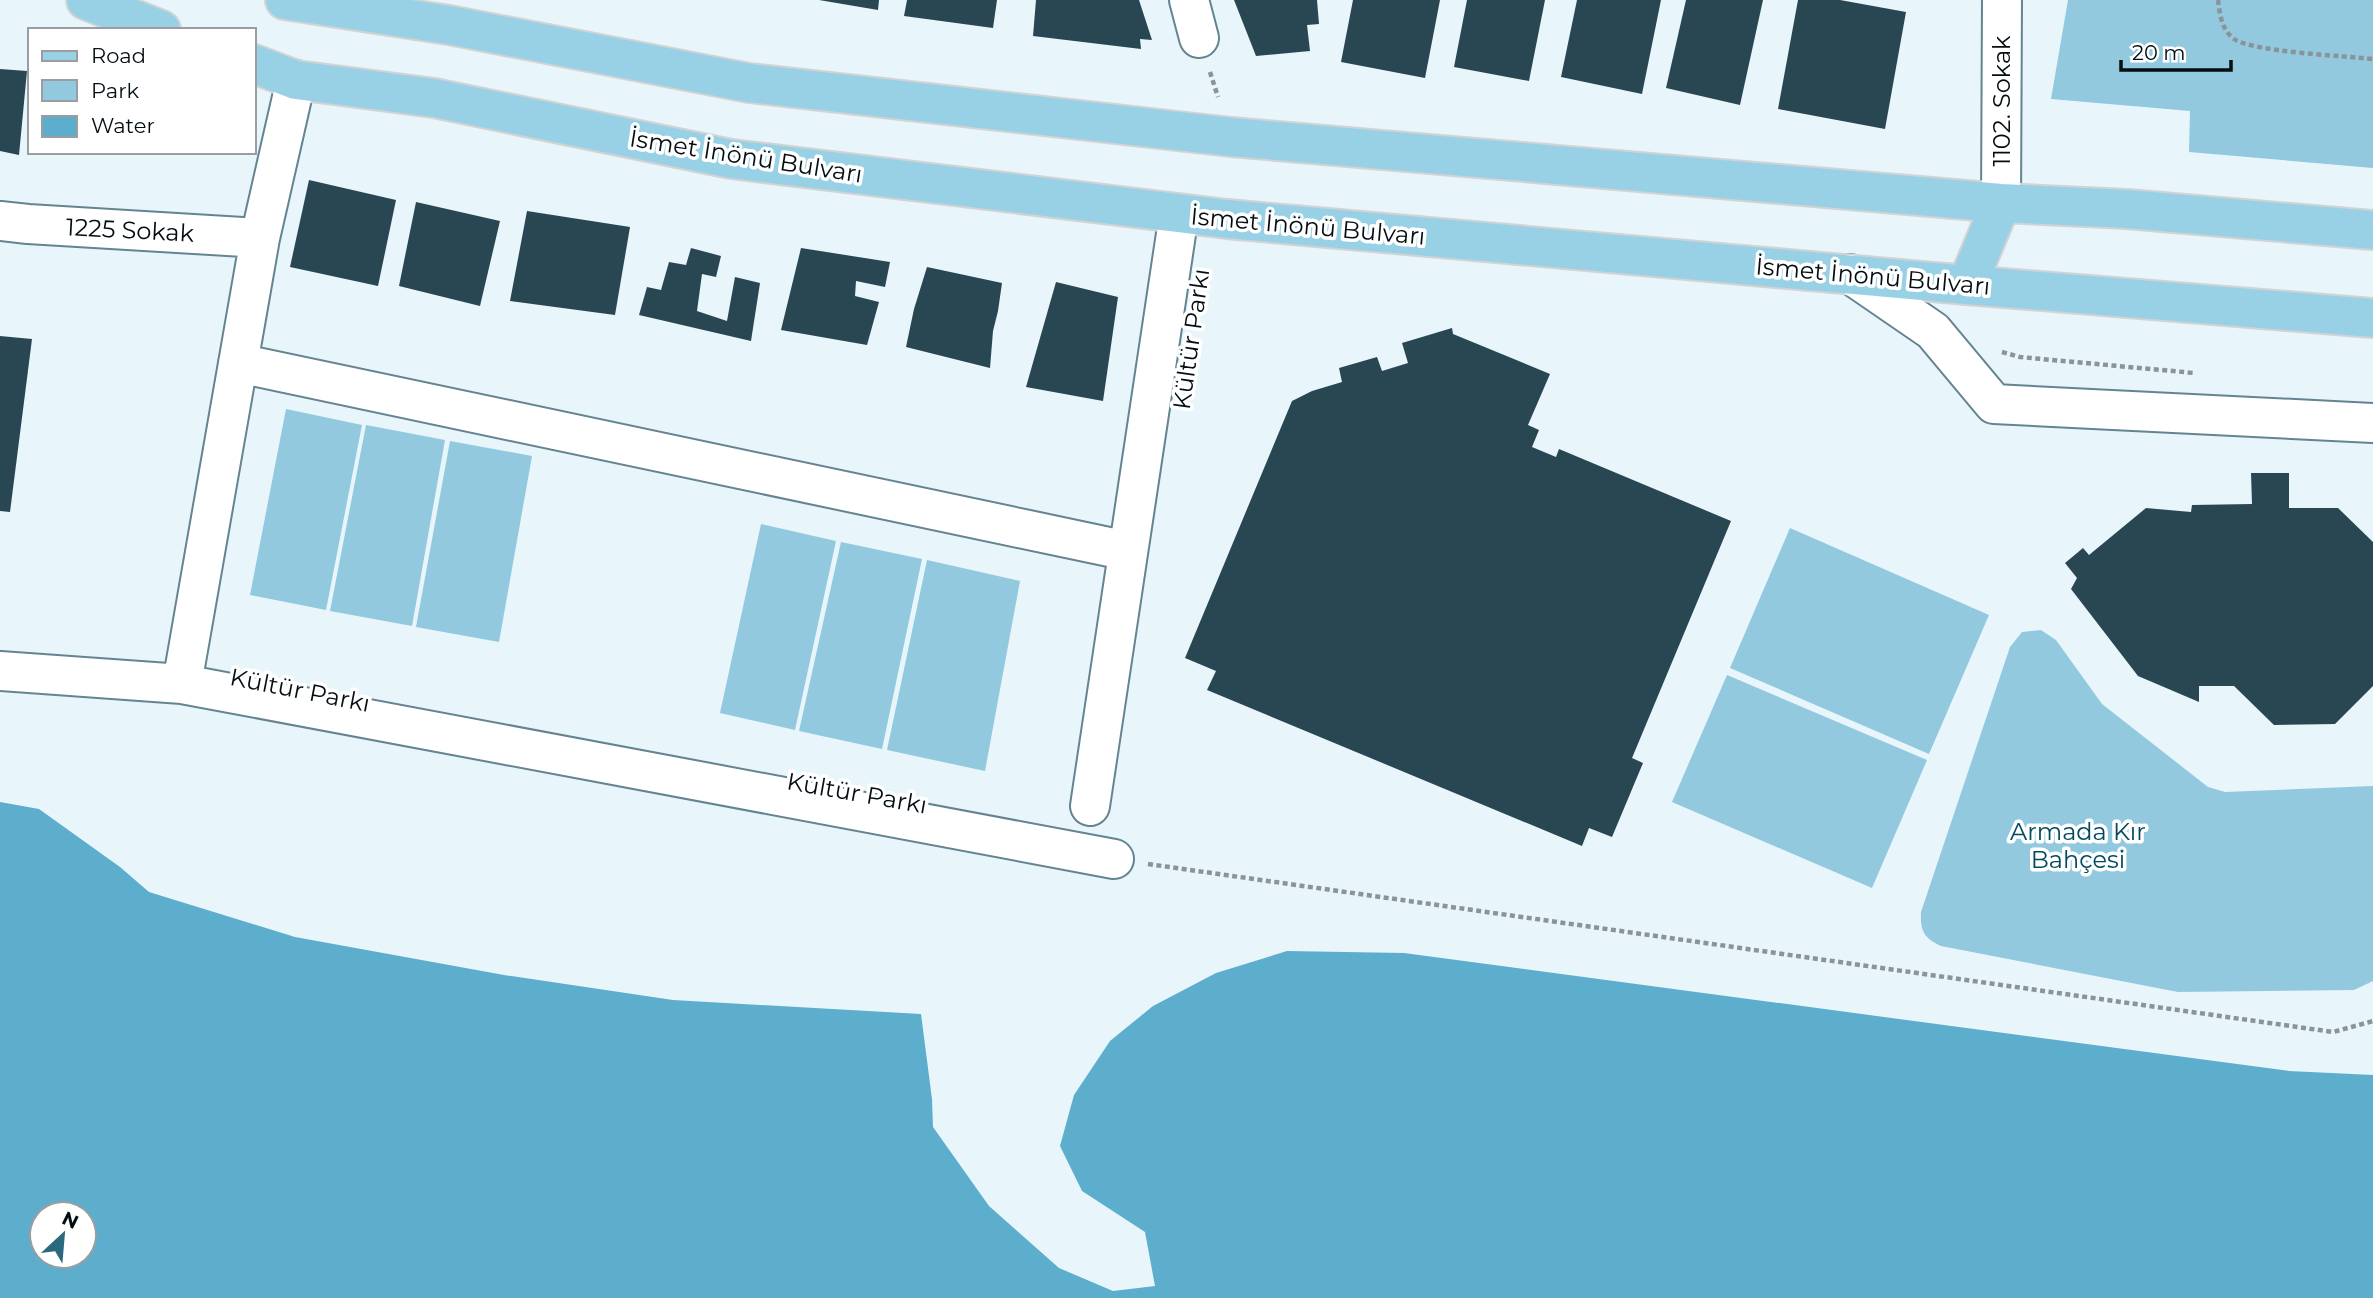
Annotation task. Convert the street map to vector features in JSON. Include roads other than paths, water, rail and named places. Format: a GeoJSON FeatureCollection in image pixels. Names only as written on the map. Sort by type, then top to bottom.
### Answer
{"type":"FeatureCollection","features":[{"type":"Feature","properties":{"kind":"main road"},"geometry":{"type":"LineString","coordinates":[[86,0],[156,28]]}},
{"type":"Feature","properties":{"kind":"main road"},"geometry":{"type":"LineString","coordinates":[[285,0],[449,25],[749,83],[1230,137],[2001,203],[2127,209],[2373,230]]}},
{"type":"Feature","properties":{"kind":"main road","name":"İsmet İnönü Bulvarı"},"geometry":{"type":"LineString","coordinates":[[256,66],[296,80],[434,98],[731,159],[1179,214],[1967,285],[2373,318]]}},
{"type":"Feature","properties":{"kind":"main road"},"geometry":{"type":"LineString","coordinates":[[1967,285],[2001,203]]}},
{"type":"Feature","properties":{"kind":"street"},"geometry":{"type":"LineString","coordinates":[[1189,0],[1199,38]]}},
{"type":"Feature","properties":{"kind":"street","name":"1102. Sokak"},"geometry":{"type":"LineString","coordinates":[[2001,203],[2002,0]]}},
{"type":"Feature","properties":{"kind":"street"},"geometry":{"type":"LineString","coordinates":[[181,684],[260,238],[296,80]]}},
{"type":"Feature","properties":{"kind":"street"},"geometry":{"type":"LineString","coordinates":[[1090,806],[1179,214]]}},
{"type":"Feature","properties":{"kind":"street","name":"1225 Sokak"},"geometry":{"type":"LineString","coordinates":[[0,220],[260,238]]}},
{"type":"Feature","properties":{"kind":"street"},"geometry":{"type":"LineString","coordinates":[[1850,274],[1933,331],[1994,404],[2373,423]]}},
{"type":"Feature","properties":{"kind":"street"},"geometry":{"type":"LineString","coordinates":[[238,363],[1128,551]]}},
{"type":"Feature","properties":{"kind":"street","name":"Kültür Parkı"},"geometry":{"type":"LineString","coordinates":[[0,671],[181,684],[1114,859]]}},
{"type":"Feature","properties":{"kind":"water"},"geometry":{"type":"Polygon","coordinates":[[[0,802],[39,809],[120,867],[149,892],[295,937],[504,975],[673,1000],[921,1014],[933,1127],[989,1206],[1059,1268],[1113,1291],[1155,1286],[1145,1232],[1082,1191],[1060,1146],[1074,1095],[1110,1041],[1153,1006],[1216,973],[1287,951],[1404,953],[2289,1071],[2373,1075],[2373,1298],[0,1298],[0,802]]]}},
{"type":"Feature","properties":{"kind":"park label","name":"Armada Kır Bahçesi"},"geometry":{"type":"Point","coordinates":[2078,845]}}]}
